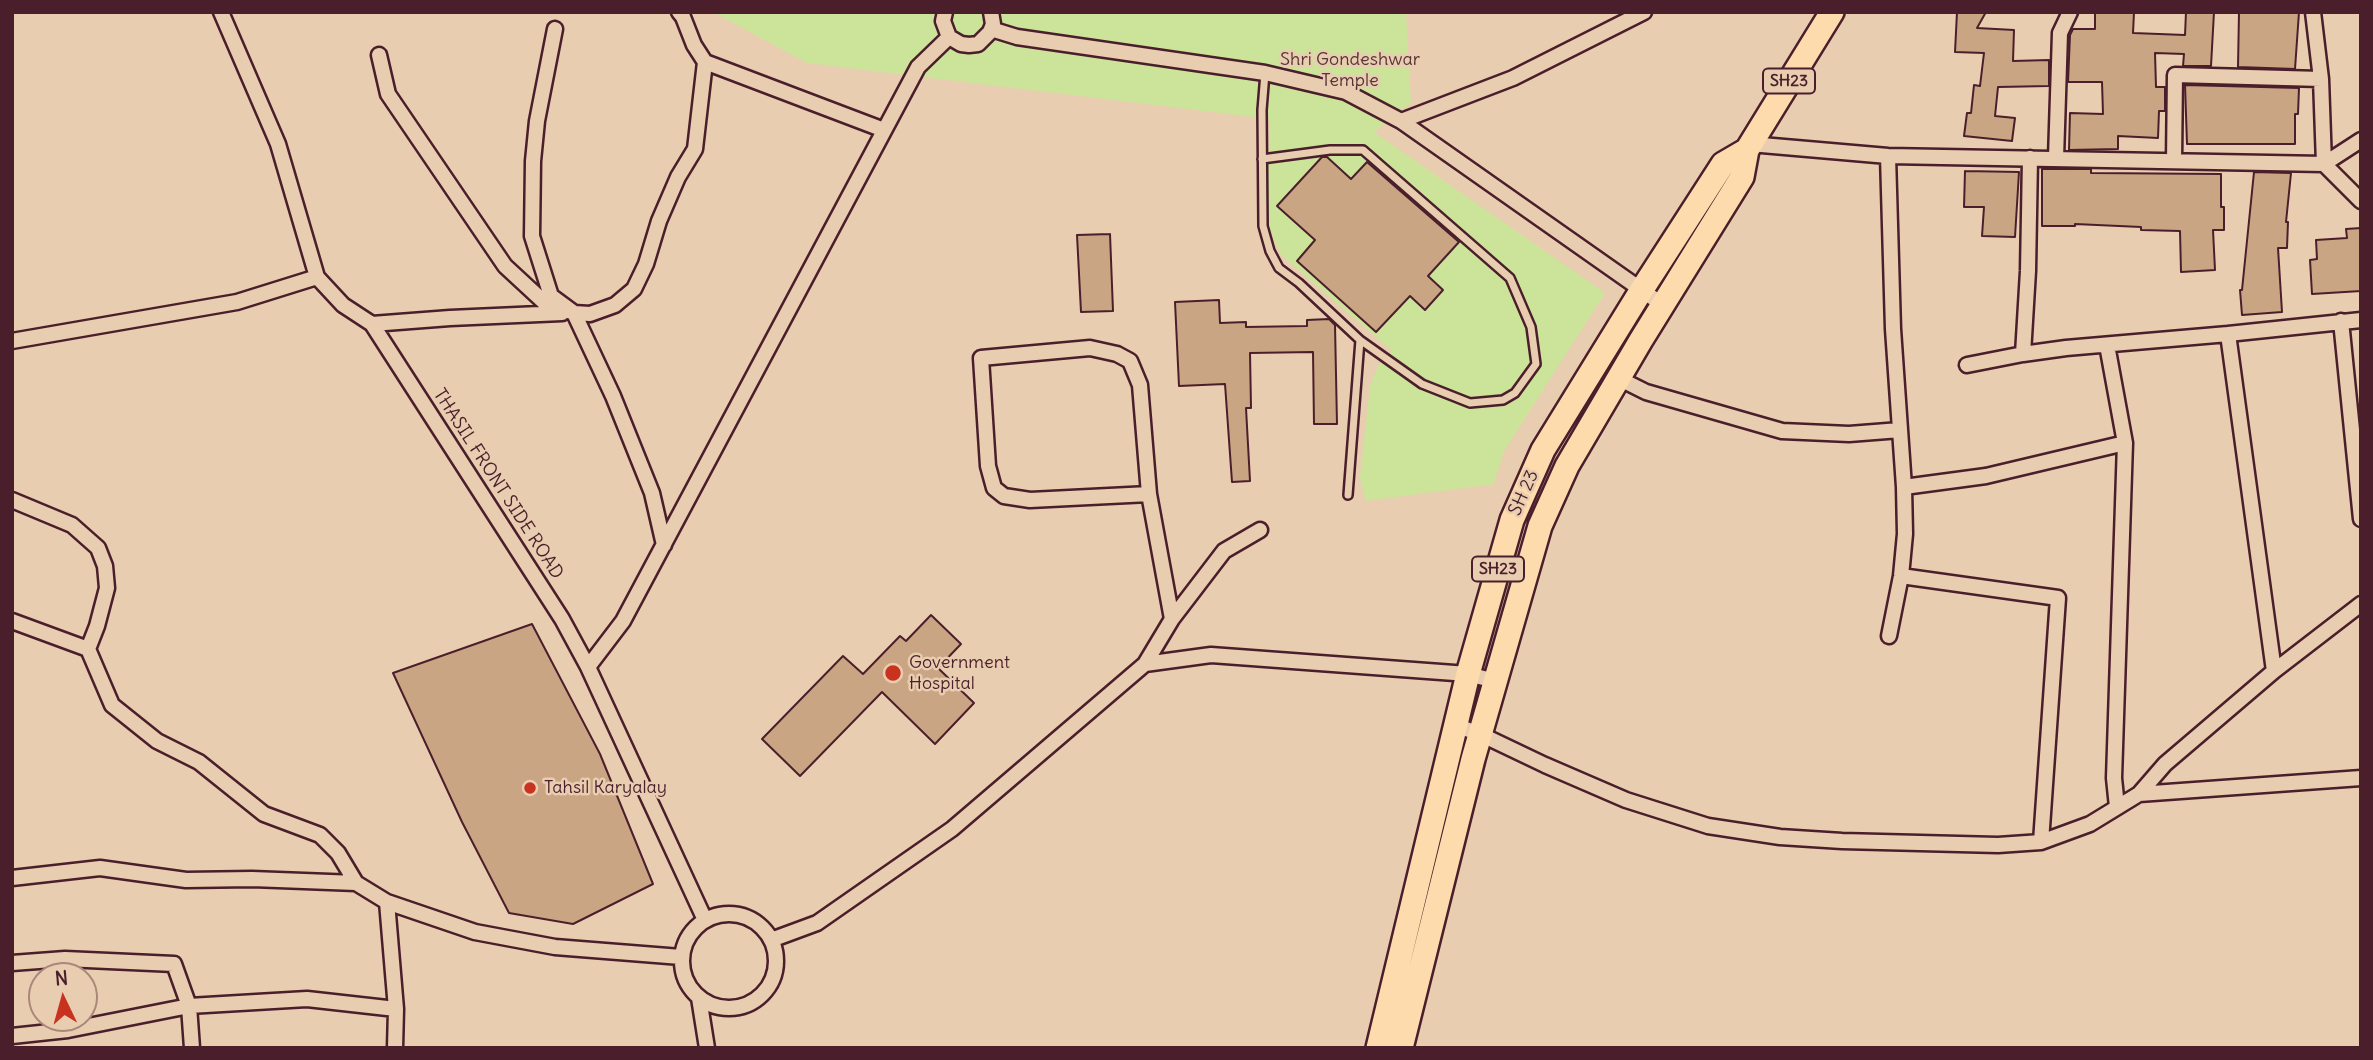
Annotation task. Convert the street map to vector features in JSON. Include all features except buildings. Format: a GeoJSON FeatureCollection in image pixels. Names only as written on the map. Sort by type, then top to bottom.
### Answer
{"type":"FeatureCollection","features":[{"type":"Feature","properties":{"kind":"main road","name":"SH 23"},"geometry":{"type":"LineString","coordinates":[[1378,1048],[1417,934],[1455,725],[1512,520],[1543,450],[1641,291],[1723,164],[1749,147],[1832,12]]}},
{"type":"Feature","properties":{"kind":"main road"},"geometry":{"type":"LineString","coordinates":[[1401,1048],[1417,934],[1480,734],[1540,526],[1567,466],[1593,420],[1742,177],[1749,147]]}},
{"type":"Feature","properties":{"kind":"main road"},"geometry":{"type":"LineString","coordinates":[[1696,206],[1716,220]]}},
{"type":"Feature","properties":{"kind":"main road"},"geometry":{"type":"LineString","coordinates":[[1570,406],[1593,420]]}},
{"type":"Feature","properties":{"kind":"street"},"geometry":{"type":"LineString","coordinates":[[221,12],[278,144],[317,277],[343,305],[372,324],[463,317],[590,314],[615,305],[634,289],[678,177],[695,149],[705,62]]}},
{"type":"Feature","properties":{"kind":"street"},"geometry":{"type":"LineString","coordinates":[[679,12],[694,46],[705,62],[884,130]]}},
{"type":"Feature","properties":{"kind":"street"},"geometry":{"type":"LineString","coordinates":[[945,12],[943,21],[949,37],[969,45],[985,39],[991,29],[991,12]]}},
{"type":"Feature","properties":{"kind":"street"},"geometry":{"type":"LineString","coordinates":[[1401,121],[1513,78],[1644,12]]}},
{"type":"Feature","properties":{"kind":"street"},"geometry":{"type":"LineString","coordinates":[[2056,158],[2060,33],[2070,12]]}},
{"type":"Feature","properties":{"kind":"street"},"geometry":{"type":"LineString","coordinates":[[2313,12],[2321,79],[2324,164],[2361,201]]}},
{"type":"Feature","properties":{"kind":"street"},"geometry":{"type":"LineString","coordinates":[[555,29],[534,148],[532,236],[551,296],[574,313],[613,396],[652,493],[664,545]]}},
{"type":"Feature","properties":{"kind":"street"},"geometry":{"type":"LineString","coordinates":[[991,29],[1017,37],[1265,74],[1346,92],[1401,121],[1663,304]]}},
{"type":"Feature","properties":{"kind":"street"},"geometry":{"type":"LineString","coordinates":[[588,667],[623,621],[918,67],[949,37]]}},
{"type":"Feature","properties":{"kind":"street"},"geometry":{"type":"LineString","coordinates":[[379,55],[388,94],[505,266],[545,303],[574,313]]}},
{"type":"Feature","properties":{"kind":"street"},"geometry":{"type":"LineString","coordinates":[[2174,161],[2175,75],[2321,79]]}},
{"type":"Feature","properties":{"kind":"street"},"geometry":{"type":"LineString","coordinates":[[1749,147],[1888,156],[2324,164],[2361,140]]}},
{"type":"Feature","properties":{"kind":"street"},"geometry":{"type":"LineString","coordinates":[[1888,156],[1893,329],[1905,534],[1901,576],[1889,636]]}},
{"type":"Feature","properties":{"kind":"street"},"geometry":{"type":"LineString","coordinates":[[2023,354],[2031,158]]}},
{"type":"Feature","properties":{"kind":"street"},"geometry":{"type":"LineString","coordinates":[[12,341],[237,303],[317,277]]}},
{"type":"Feature","properties":{"kind":"street"},"geometry":{"type":"LineString","coordinates":[[1967,365],[2023,354],[2361,320]]}},
{"type":"Feature","properties":{"kind":"street"},"geometry":{"type":"LineString","coordinates":[[2341,321],[2361,519]]}},
{"type":"Feature","properties":{"kind":"street","name":"THASIL FRONT SIDE ROAD"},"geometry":{"type":"LineString","coordinates":[[372,324],[562,618],[588,667],[705,920]]}},
{"type":"Feature","properties":{"kind":"street"},"geometry":{"type":"LineString","coordinates":[[2228,334],[2274,671]]}},
{"type":"Feature","properties":{"kind":"street"},"geometry":{"type":"LineString","coordinates":[[2108,345],[2124,443],[2114,778],[2118,807]]}},
{"type":"Feature","properties":{"kind":"street"},"geometry":{"type":"LineString","coordinates":[[1149,494],[1030,500],[1004,496],[994,488],[988,466],[981,358],[1090,348],[1117,354],[1130,361],[1140,385],[1149,494],[1172,619]]}},
{"type":"Feature","properties":{"kind":"street"},"geometry":{"type":"LineString","coordinates":[[1618,378],[1646,392],[1782,431],[1849,434],[1900,430]]}},
{"type":"Feature","properties":{"kind":"street"},"geometry":{"type":"LineString","coordinates":[[1904,487],[1986,476],[2124,443]]}},
{"type":"Feature","properties":{"kind":"street"},"geometry":{"type":"LineString","coordinates":[[12,500],[72,525],[98,548],[107,588],[88,649],[113,705],[157,741],[199,762],[264,814],[320,835],[338,853],[356,883],[387,902],[488,935],[555,947],[681,957]]}},
{"type":"Feature","properties":{"kind":"street"},"geometry":{"type":"LineString","coordinates":[[771,940],[817,923],[952,829],[1145,664],[1172,619],[1224,551],[1260,530]]}},
{"type":"Feature","properties":{"kind":"street"},"geometry":{"type":"LineString","coordinates":[[1901,576],[2059,598],[2040,842]]}},
{"type":"Feature","properties":{"kind":"street"},"geometry":{"type":"LineString","coordinates":[[1455,725],[1626,800],[1707,826],[1780,837],[1842,841],[1985,845],[2040,842],[2090,824],[2139,794],[2165,764],[2274,671],[2361,604]]}},
{"type":"Feature","properties":{"kind":"street"},"geometry":{"type":"LineString","coordinates":[[12,621],[88,649]]}},
{"type":"Feature","properties":{"kind":"street"},"geometry":{"type":"LineString","coordinates":[[1145,664],[1212,654],[1468,674],[1495,681]]}},
{"type":"Feature","properties":{"kind":"street"},"geometry":{"type":"LineString","coordinates":[[2139,794],[2361,778]]}},
{"type":"Feature","properties":{"kind":"street"},"geometry":{"type":"LineString","coordinates":[[12,878],[100,868],[186,880],[252,879],[356,883]]}},
{"type":"Feature","properties":{"kind":"street"},"geometry":{"type":"LineString","coordinates":[[387,902],[396,1009],[395,1048]]}},
{"type":"Feature","properties":{"kind":"street"},"geometry":{"type":"LineString","coordinates":[[734,914],[749,918],[762,928],[771,940],[776,955],[775,971],[769,986],[758,998],[745,1006],[729,1009],[713,1006],[699,998],[689,987],[682,972],[681,957],[689,936],[705,920],[734,914]]}},
{"type":"Feature","properties":{"kind":"street"},"geometry":{"type":"LineString","coordinates":[[12,963],[65,959],[174,964],[189,1006],[192,1048]]}},
{"type":"Feature","properties":{"kind":"street"},"geometry":{"type":"LineString","coordinates":[[699,998],[707,1048]]}},
{"type":"Feature","properties":{"kind":"street"},"geometry":{"type":"LineString","coordinates":[[12,1036],[68,1030],[189,1006],[307,999],[396,1009]]}},
{"type":"Feature","properties":{"kind":"lane"},"geometry":{"type":"LineString","coordinates":[[1262,159],[1330,150],[1363,150],[1510,278],[1531,327],[1536,364],[1515,393],[1503,400],[1470,403],[1422,384],[1360,340],[1279,268],[1270,251],[1263,226],[1262,159],[1265,74]]}},
{"type":"Feature","properties":{"kind":"lane"},"geometry":{"type":"LineString","coordinates":[[1348,495],[1360,340]]}},
{"type":"Feature","properties":{"kind":"green space","name":"Shri Gondeshwar Temple"},"geometry":{"type":"Polygon","coordinates":[[[713,12],[1406,12],[1411,103],[1374,132],[1605,293],[1504,451],[1494,484],[1366,501],[1360,478],[1370,386],[1378,366],[1392,351],[1281,255],[1266,222],[1270,119],[807,63],[713,12]]]}},
{"type":"Feature","properties":{"kind":"place","name":"Government Hospital"},"geometry":{"type":"Point","coordinates":[893,673]}},
{"type":"Feature","properties":{"kind":"place","name":"Tahsil Karyalay"},"geometry":{"type":"Point","coordinates":[530,788]}}]}
